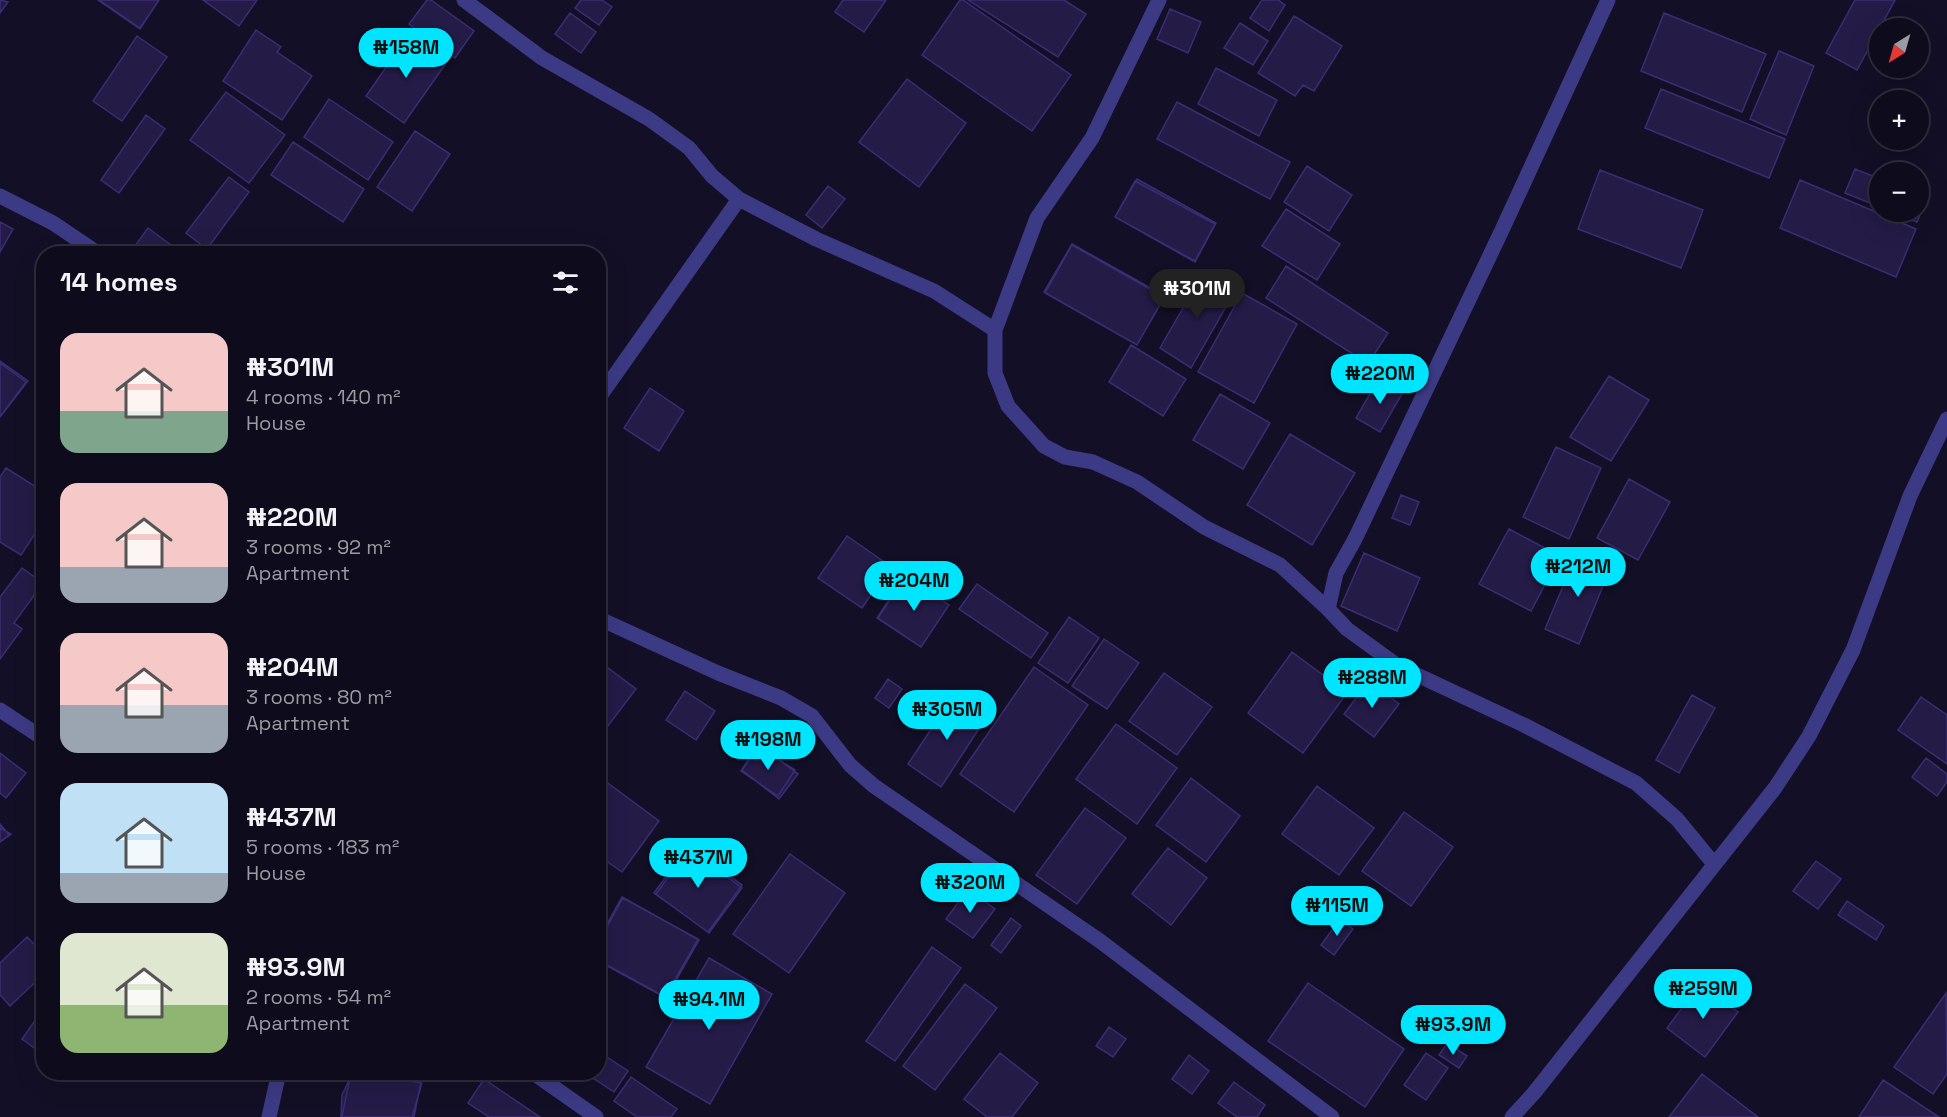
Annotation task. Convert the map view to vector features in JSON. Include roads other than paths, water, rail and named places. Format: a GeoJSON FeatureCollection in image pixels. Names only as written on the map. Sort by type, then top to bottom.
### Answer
{"type":"FeatureCollection","features":[{"type":"Feature","properties":{"kind":"street"},"geometry":{"type":"LineString","coordinates":[[464,0],[542,58],[649,120],[690,148],[712,176],[739,199],[816,240],[934,291],[996,330]]}},
{"type":"Feature","properties":{"kind":"street"},"geometry":{"type":"LineString","coordinates":[[1159,0],[1092,138],[1037,218],[996,330],[995,373],[1008,406],[1044,446],[1065,457],[1093,462],[1137,482],[1204,526],[1280,565],[1347,629],[1398,666],[1524,725],[1636,783],[1677,819],[1714,864]]}},
{"type":"Feature","properties":{"kind":"street"},"geometry":{"type":"LineString","coordinates":[[1328,609],[1336,573],[1355,539],[1492,252],[1608,0]]}},
{"type":"Feature","properties":{"kind":"street"},"geometry":{"type":"LineString","coordinates":[[0,196],[53,223],[87,246]]}},
{"type":"Feature","properties":{"kind":"street"},"geometry":{"type":"LineString","coordinates":[[606,388],[739,199]]}},
{"type":"Feature","properties":{"kind":"street"},"geometry":{"type":"LineString","coordinates":[[1512,1117],[1534,1093],[1774,789],[1809,736],[1853,650],[1910,495],[1947,419]]}},
{"type":"Feature","properties":{"kind":"street"},"geometry":{"type":"LineString","coordinates":[[606,622],[718,674],[781,698],[812,716],[850,765],[874,786],[1100,941],[1332,1117]]}},
{"type":"Feature","properties":{"kind":"street"},"geometry":{"type":"LineString","coordinates":[[0,710],[36,734]]}},
{"type":"Feature","properties":{"kind":"street"},"geometry":{"type":"LineString","coordinates":[[269,1117],[277,1080]]}},
{"type":"Feature","properties":{"kind":"street"},"geometry":{"type":"LineString","coordinates":[[543,1080],[596,1117]]}}]}
